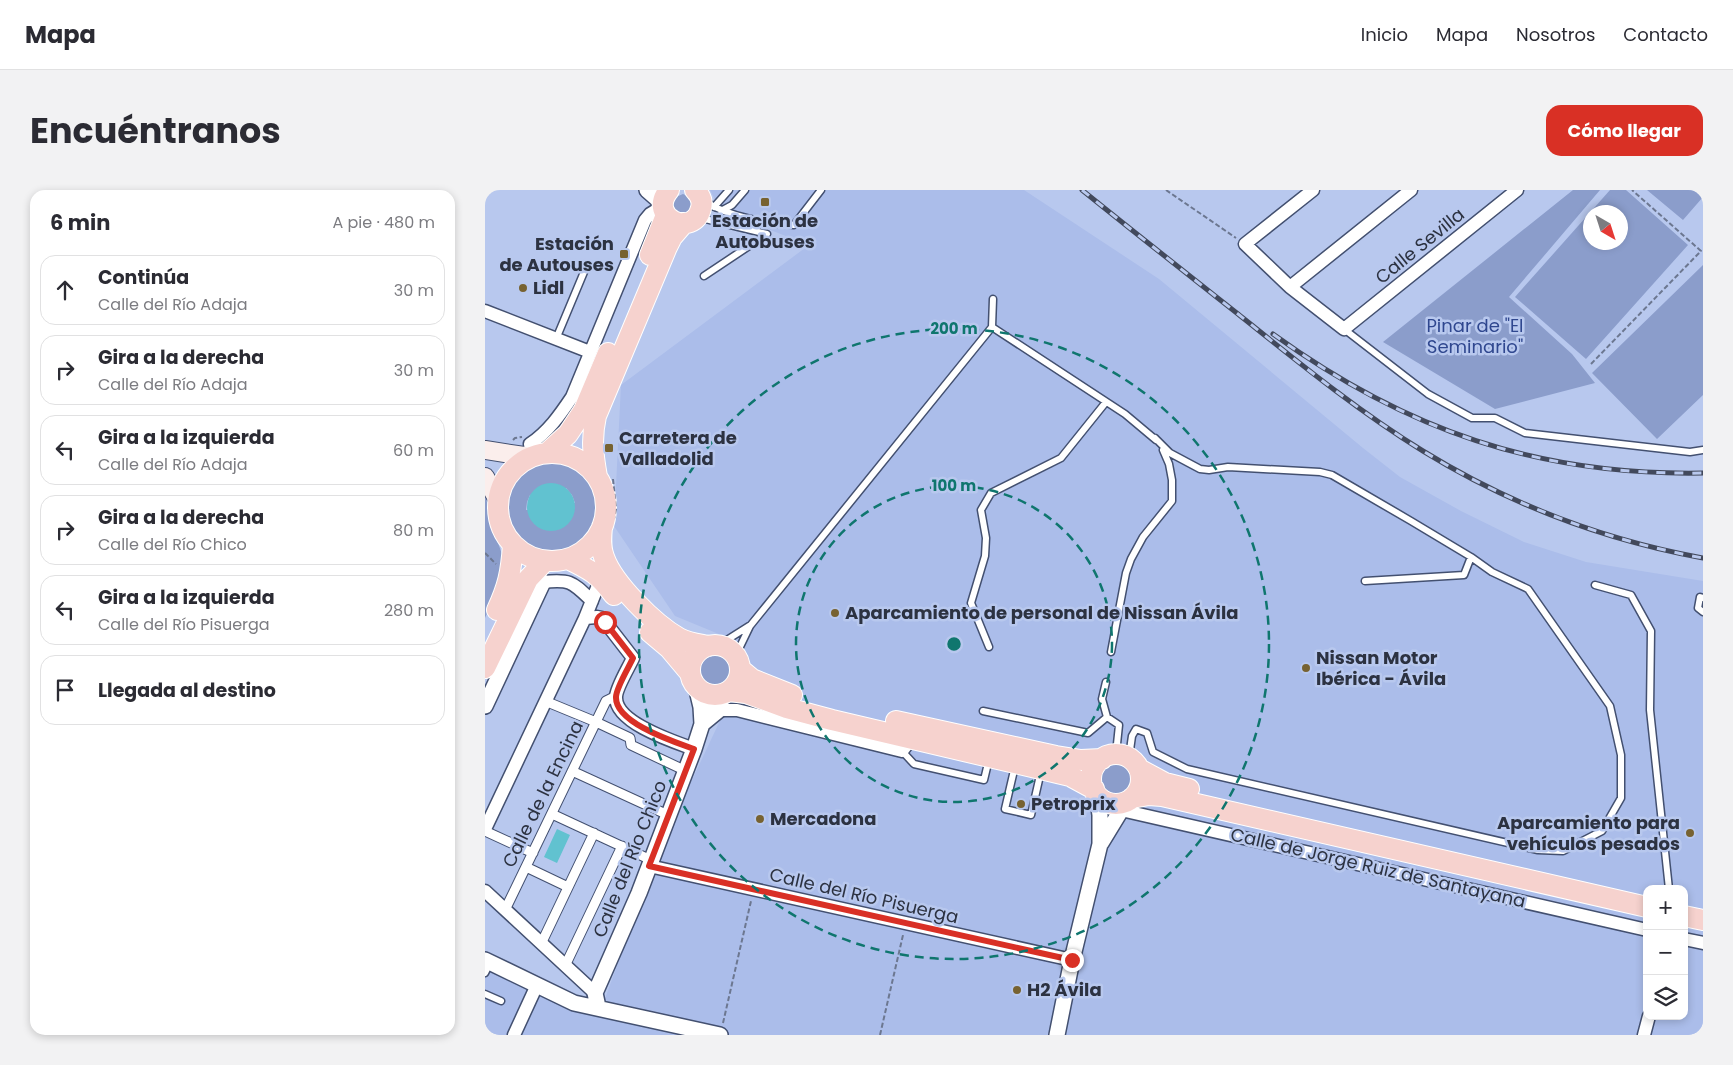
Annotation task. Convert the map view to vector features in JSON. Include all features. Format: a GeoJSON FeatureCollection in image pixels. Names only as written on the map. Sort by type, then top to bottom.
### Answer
{"type":"FeatureCollection","features":[{"type":"Feature","properties":{"kind":"highway"},"geometry":{"type":"LineString","coordinates":[[665,204],[674,222],[699,203]]}},
{"type":"Feature","properties":{"kind":"highway"},"geometry":{"type":"LineString","coordinates":[[485,668],[528,579],[555,560],[582,552],[594,541],[608,523],[604,493],[605,476],[592,450],[592,432],[596,416],[667,247],[672,237],[699,203]]}},
{"type":"Feature","properties":{"kind":"highway"},"geometry":{"type":"LineString","coordinates":[[665,204],[584,410],[568,434],[515,467],[503,482],[498,500],[498,517],[503,532],[513,545],[527,556],[555,560],[591,569],[647,630],[669,648],[693,679]]}},
{"type":"Feature","properties":{"kind":"highway"},"geometry":{"type":"LineString","coordinates":[[538,451],[566,455],[605,476]]}},
{"type":"Feature","properties":{"kind":"highway","name":"Calle de Jorge Ruiz de Santayana"},"geometry":{"type":"LineString","coordinates":[[608,523],[601,547],[604,558],[629,595],[659,625],[691,644],[726,654],[752,679],[789,694],[835,707],[1056,756],[1081,760],[1121,760],[1165,783],[1643,892]]}},
{"type":"Feature","properties":{"kind":"highway"},"geometry":{"type":"LineString","coordinates":[[485,635],[507,588],[511,571],[513,545]]}},
{"type":"Feature","properties":{"kind":"highway"},"geometry":{"type":"LineString","coordinates":[[693,679],[690,666],[696,653],[726,654],[739,677],[724,698]]}},
{"type":"Feature","properties":{"kind":"highway","name":"Calle de Jorge Ruiz de Santayana"},"geometry":{"type":"LineString","coordinates":[[693,679],[706,693],[724,698],[746,693],[787,708],[832,720],[907,745],[990,756],[1070,776],[1113,800],[1149,795],[1162,796],[1643,906]]}},
{"type":"Feature","properties":{"kind":"highway"},"geometry":{"type":"LineString","coordinates":[[1121,760],[1141,777],[1141,785],[1137,792],[1113,800],[1092,781],[1092,773],[1096,765],[1121,760]]}},
{"type":"Feature","properties":{"kind":"highway"},"geometry":{"type":"LineString","coordinates":[[1688,903],[1703,906]]}},
{"type":"Feature","properties":{"kind":"highway"},"geometry":{"type":"LineString","coordinates":[[1688,917],[1703,920]]}},
{"type":"Feature","properties":{"kind":"main road"},"geometry":{"type":"LineString","coordinates":[[485,450],[505,452],[538,451]]}},
{"type":"Feature","properties":{"kind":"main road"},"geometry":{"type":"LineString","coordinates":[[485,477],[498,500]]}},
{"type":"Feature","properties":{"kind":"street"},"geometry":{"type":"LineString","coordinates":[[538,451],[572,397],[645,220],[650,214],[665,204],[647,190]]}},
{"type":"Feature","properties":{"kind":"street"},"geometry":{"type":"LineString","coordinates":[[1313,190],[1245,244],[1290,287],[1344,329]]}},
{"type":"Feature","properties":{"kind":"street"},"geometry":{"type":"LineString","coordinates":[[1290,287],[1411,190]]}},
{"type":"Feature","properties":{"kind":"street","name":"Calle Sevilla"},"geometry":{"type":"LineString","coordinates":[[1344,329],[1517,190]]}},
{"type":"Feature","properties":{"kind":"street"},"geometry":{"type":"LineString","coordinates":[[485,311],[590,352]]}},
{"type":"Feature","properties":{"kind":"street"},"geometry":{"type":"LineString","coordinates":[[485,706],[555,560]]}},
{"type":"Feature","properties":{"kind":"street"},"geometry":{"type":"LineString","coordinates":[[533,853],[485,830],[585,618],[601,578]]}},
{"type":"Feature","properties":{"kind":"street"},"geometry":{"type":"LineString","coordinates":[[543,582],[562,580],[575,585],[592,601]]}},
{"type":"Feature","properties":{"kind":"street"},"geometry":{"type":"LineString","coordinates":[[585,618],[602,618],[633,658],[615,696],[617,706],[648,732],[694,749]]}},
{"type":"Feature","properties":{"kind":"street","name":"Calle del Río Chico"},"geometry":{"type":"LineString","coordinates":[[597,1000],[686,771],[702,724],[701,707],[693,679]]}},
{"type":"Feature","properties":{"kind":"street","name":"Calle de la Encina"},"geometry":{"type":"LineString","coordinates":[[505,910],[606,701],[615,696]]}},
{"type":"Feature","properties":{"kind":"street"},"geometry":{"type":"LineString","coordinates":[[702,724],[724,698]]}},
{"type":"Feature","properties":{"kind":"street","name":"Calle de Jorge Ruiz de Santayana"},"geometry":{"type":"LineString","coordinates":[[701,707],[724,698]]}},
{"type":"Feature","properties":{"kind":"street"},"geometry":{"type":"LineString","coordinates":[[545,701],[630,738],[631,745],[686,771]]}},
{"type":"Feature","properties":{"kind":"street"},"geometry":{"type":"LineString","coordinates":[[572,771],[669,815]]}},
{"type":"Feature","properties":{"kind":"street"},"geometry":{"type":"LineString","coordinates":[[1100,844],[1100,815],[1113,800]]}},
{"type":"Feature","properties":{"kind":"street"},"geometry":{"type":"LineString","coordinates":[[1057,1035],[1072,960],[1100,844],[1113,800]]}},
{"type":"Feature","properties":{"kind":"street","name":"Calle de Jorge Ruiz de Santayana"},"geometry":{"type":"LineString","coordinates":[[1113,800],[1643,929]]}},
{"type":"Feature","properties":{"kind":"street"},"geometry":{"type":"LineString","coordinates":[[552,814],[622,846],[650,863]]}},
{"type":"Feature","properties":{"kind":"street"},"geometry":{"type":"LineString","coordinates":[[541,944],[594,833]]}},
{"type":"Feature","properties":{"kind":"street"},"geometry":{"type":"LineString","coordinates":[[565,966],[622,846]]}},
{"type":"Feature","properties":{"kind":"street","name":"Calle del Río Pisuerga"},"geometry":{"type":"LineString","coordinates":[[650,863],[754,889],[1072,960]]}},
{"type":"Feature","properties":{"kind":"street"},"geometry":{"type":"LineString","coordinates":[[526,867],[568,886]]}},
{"type":"Feature","properties":{"kind":"street"},"geometry":{"type":"LineString","coordinates":[[485,891],[565,966],[597,1000]]}},
{"type":"Feature","properties":{"kind":"street"},"geometry":{"type":"LineString","coordinates":[[1688,940],[1703,943]]}},
{"type":"Feature","properties":{"kind":"street"},"geometry":{"type":"LineString","coordinates":[[487,965],[537,985],[574,1003],[597,1000],[720,1035]]}},
{"type":"Feature","properties":{"kind":"street"},"geometry":{"type":"LineString","coordinates":[[513,1035],[537,985]]}},
{"type":"Feature","properties":{"kind":"street"},"geometry":{"type":"LineString","coordinates":[[1644,1035],[1648,1020]]}},
{"type":"Feature","properties":{"kind":"lane"},"geometry":{"type":"LineString","coordinates":[[699,203],[729,190]]}},
{"type":"Feature","properties":{"kind":"lane"},"geometry":{"type":"LineString","coordinates":[[721,211],[732,205],[745,190]]}},
{"type":"Feature","properties":{"kind":"lane"},"geometry":{"type":"LineString","coordinates":[[699,203],[721,211],[778,224],[794,225],[821,190]]}},
{"type":"Feature","properties":{"kind":"lane"},"geometry":{"type":"LineString","coordinates":[[699,203],[767,234],[704,276]]}},
{"type":"Feature","properties":{"kind":"lane"},"geometry":{"type":"LineString","coordinates":[[556,339],[584,272]]}},
{"type":"Feature","properties":{"kind":"lane"},"geometry":{"type":"LineString","coordinates":[[726,654],[993,327],[993,299]]}},
{"type":"Feature","properties":{"kind":"lane"},"geometry":{"type":"LineString","coordinates":[[993,327],[1143,428],[1170,453],[1200,469],[1209,470],[1229,467],[1320,472],[1332,475],[1471,557],[1492,572],[1529,589],[1610,706],[1621,755],[1621,798],[1602,831],[1563,851],[1538,850],[1187,769],[1153,752],[1147,733],[1136,728],[1121,760]]}},
{"type":"Feature","properties":{"kind":"lane"},"geometry":{"type":"LineString","coordinates":[[1344,329],[1428,394],[1472,418],[1495,418],[1525,433],[1690,452],[1703,450]]}},
{"type":"Feature","properties":{"kind":"lane"},"geometry":{"type":"LineString","coordinates":[[989,647],[971,603],[985,556],[986,538],[981,510],[991,493],[1061,458],[1106,402]]}},
{"type":"Feature","properties":{"kind":"lane"},"geometry":{"type":"LineString","coordinates":[[1111,652],[1126,573],[1131,559],[1143,537],[1173,496],[1169,464],[1155,438]]}},
{"type":"Feature","properties":{"kind":"lane"},"geometry":{"type":"LineString","coordinates":[[1365,581],[1464,575],[1471,557]]}},
{"type":"Feature","properties":{"kind":"lane"},"geometry":{"type":"LineString","coordinates":[[1595,585],[1631,595],[1651,631],[1650,710],[1669,885]]}},
{"type":"Feature","properties":{"kind":"lane"},"geometry":{"type":"LineString","coordinates":[[1703,598],[1700,597],[1698,608],[1703,612]]}},
{"type":"Feature","properties":{"kind":"lane"},"geometry":{"type":"LineString","coordinates":[[726,654],[750,626]]}},
{"type":"Feature","properties":{"kind":"lane"},"geometry":{"type":"LineString","coordinates":[[1106,682],[1102,699],[1107,717],[1119,725],[1117,744],[1121,760]]}},
{"type":"Feature","properties":{"kind":"lane"},"geometry":{"type":"LineString","coordinates":[[983,711],[1088,733],[1107,717]]}},
{"type":"Feature","properties":{"kind":"lane"},"geometry":{"type":"LineString","coordinates":[[1016,762],[1005,809],[1031,815],[1042,768]]}},
{"type":"Feature","properties":{"kind":"lane"},"geometry":{"type":"LineString","coordinates":[[485,994],[501,1001]]}},
{"type":"Feature","properties":{"kind":"path"},"geometry":{"type":"LineString","coordinates":[[1167,190],[1245,244]]}},
{"type":"Feature","properties":{"kind":"path"},"geometry":{"type":"LineString","coordinates":[[1591,364],[1702,252],[1632,190]]}},
{"type":"Feature","properties":{"kind":"path"},"geometry":{"type":"LineString","coordinates":[[505,452],[515,438],[537,432],[538,451]]}},
{"type":"Feature","properties":{"kind":"path"},"geometry":{"type":"LineString","coordinates":[[605,476],[616,509],[608,523]]}},
{"type":"Feature","properties":{"kind":"path"},"geometry":{"type":"LineString","coordinates":[[720,1035],[754,889]]}},
{"type":"Feature","properties":{"kind":"path"},"geometry":{"type":"LineString","coordinates":[[880,1035],[906,923]]}},
{"type":"Feature","properties":{"kind":"shaded area"},"geometry":{"type":"Polygon","coordinates":[[[710,190],[1024,190],[1159,279],[1400,477],[1461,511],[1524,542],[1586,562],[1703,581],[1703,1035],[485,1035],[485,968],[599,1015],[660,848],[725,710],[743,661],[726,637],[675,616],[614,526],[621,385],[809,245],[721,211],[710,190]]]}},
{"type":"Feature","properties":{"kind":"shaded area"},"geometry":{"type":"Polygon","coordinates":[[[546,483],[556,483],[568,490],[575,502],[575,512],[568,524],[556,531],[546,531],[538,527],[531,520],[527,512],[527,502],[531,494],[538,487],[546,483]]]}},
{"type":"Feature","properties":{"kind":"shaded area"},"geometry":{"type":"Polygon","coordinates":[[[557,829],[570,835],[557,863],[544,857],[557,829]]]}},
{"type":"Feature","properties":{"kind":"green space","name":"Pinar de \"El Seminario\""},"geometry":{"type":"Polygon","coordinates":[[[1573,190],[1600,190],[1587,205],[1583,205],[1583,210],[1509,297],[1572,354],[1595,383],[1495,409],[1383,342],[1573,190]]]}},
{"type":"Feature","properties":{"kind":"green space"},"geometry":{"type":"Polygon","coordinates":[[[1610,190],[1626,190],[1688,245],[1586,359],[1515,297],[1583,220],[1583,250],[1628,250],[1628,205],[1597,205],[1610,190]]]}},
{"type":"Feature","properties":{"kind":"green space"},"geometry":{"type":"Polygon","coordinates":[[[1647,190],[1703,190],[1703,197],[1683,220],[1647,190]]]}},
{"type":"Feature","properties":{"kind":"green space"},"geometry":{"type":"Polygon","coordinates":[[[683,194],[689,197],[693,203],[688,215],[675,213],[672,203],[676,197],[683,194]]]}},
{"type":"Feature","properties":{"kind":"green space"},"geometry":{"type":"Polygon","coordinates":[[[1703,265],[1703,395],[1657,439],[1592,373],[1703,265]]]}},
{"type":"Feature","properties":{"kind":"green space"},"geometry":{"type":"Polygon","coordinates":[[[548,461],[563,463],[579,471],[590,482],[595,497],[596,512],[592,527],[583,540],[569,549],[552,553],[537,551],[523,543],[511,529],[506,512],[507,495],[514,480],[526,469],[548,461]],[[566,488],[530,495],[526,510],[575,503],[572,495],[566,488]]]}},
{"type":"Feature","properties":{"kind":"green space"},"geometry":{"type":"Polygon","coordinates":[[[485,497],[490,523],[502,553],[504,570],[503,577],[485,618],[485,497]]]}},
{"type":"Feature","properties":{"kind":"green space"},"geometry":{"type":"Polygon","coordinates":[[[714,653],[720,654],[725,658],[729,663],[729,675],[725,680],[720,684],[714,685],[708,684],[703,680],[699,675],[698,669],[699,663],[703,658],[708,654],[714,653]]]}},
{"type":"Feature","properties":{"kind":"green space"},"geometry":{"type":"Polygon","coordinates":[[[1116,763],[1122,764],[1127,768],[1131,773],[1131,785],[1127,790],[1122,794],[1116,795],[1110,794],[1105,790],[1101,785],[1100,779],[1101,773],[1105,768],[1110,764],[1116,763]]]}},
{"type":"Feature","properties":{"kind":"railway"},"geometry":{"type":"LineString","coordinates":[[1082,190],[1329,386],[1423,451],[1489,488],[1558,518],[1630,541],[1703,558]]}},
{"type":"Feature","properties":{"kind":"railway"},"geometry":{"type":"LineString","coordinates":[[1273,334],[1323,368],[1373,397],[1424,421],[1476,441],[1530,456],[1585,466],[1643,472],[1703,473]]}},
{"type":"Feature","properties":{"kind":"place","name":"Estación de Autobuses"},"geometry":{"type":"Point","coordinates":[765,202]}},
{"type":"Feature","properties":{"kind":"place","name":"Estación de Autouses"},"geometry":{"type":"Point","coordinates":[624,254]}},
{"type":"Feature","properties":{"kind":"place","name":"Lidl"},"geometry":{"type":"Point","coordinates":[523,288]}},
{"type":"Feature","properties":{"kind":"place","name":"Carretera de Valladolid"},"geometry":{"type":"Point","coordinates":[609,448]}},
{"type":"Feature","properties":{"kind":"place","name":"Aparcamiento de personal de Nissan Ávila"},"geometry":{"type":"Point","coordinates":[835,613]}},
{"type":"Feature","properties":{"kind":"place","name":"Nissan Motor Ibérica - Ávila"},"geometry":{"type":"Point","coordinates":[1306,668]}},
{"type":"Feature","properties":{"kind":"place","name":"Petroprix"},"geometry":{"type":"Point","coordinates":[1021,804]}},
{"type":"Feature","properties":{"kind":"place","name":"Mercadona"},"geometry":{"type":"Point","coordinates":[760,819]}},
{"type":"Feature","properties":{"kind":"place","name":"Aparcamiento para vehículos pesados"},"geometry":{"type":"Point","coordinates":[1690,833]}},
{"type":"Feature","properties":{"kind":"place","name":"H2 Ávila"},"geometry":{"type":"Point","coordinates":[1017,990]}},
{"type":"Feature","properties":{"kind":"route"},"geometry":{"type":"LineString","coordinates":[[605,622],[633,658],[615,696],[617,706],[648,732],[694,749],[649,866],[1072,960]]}}]}
